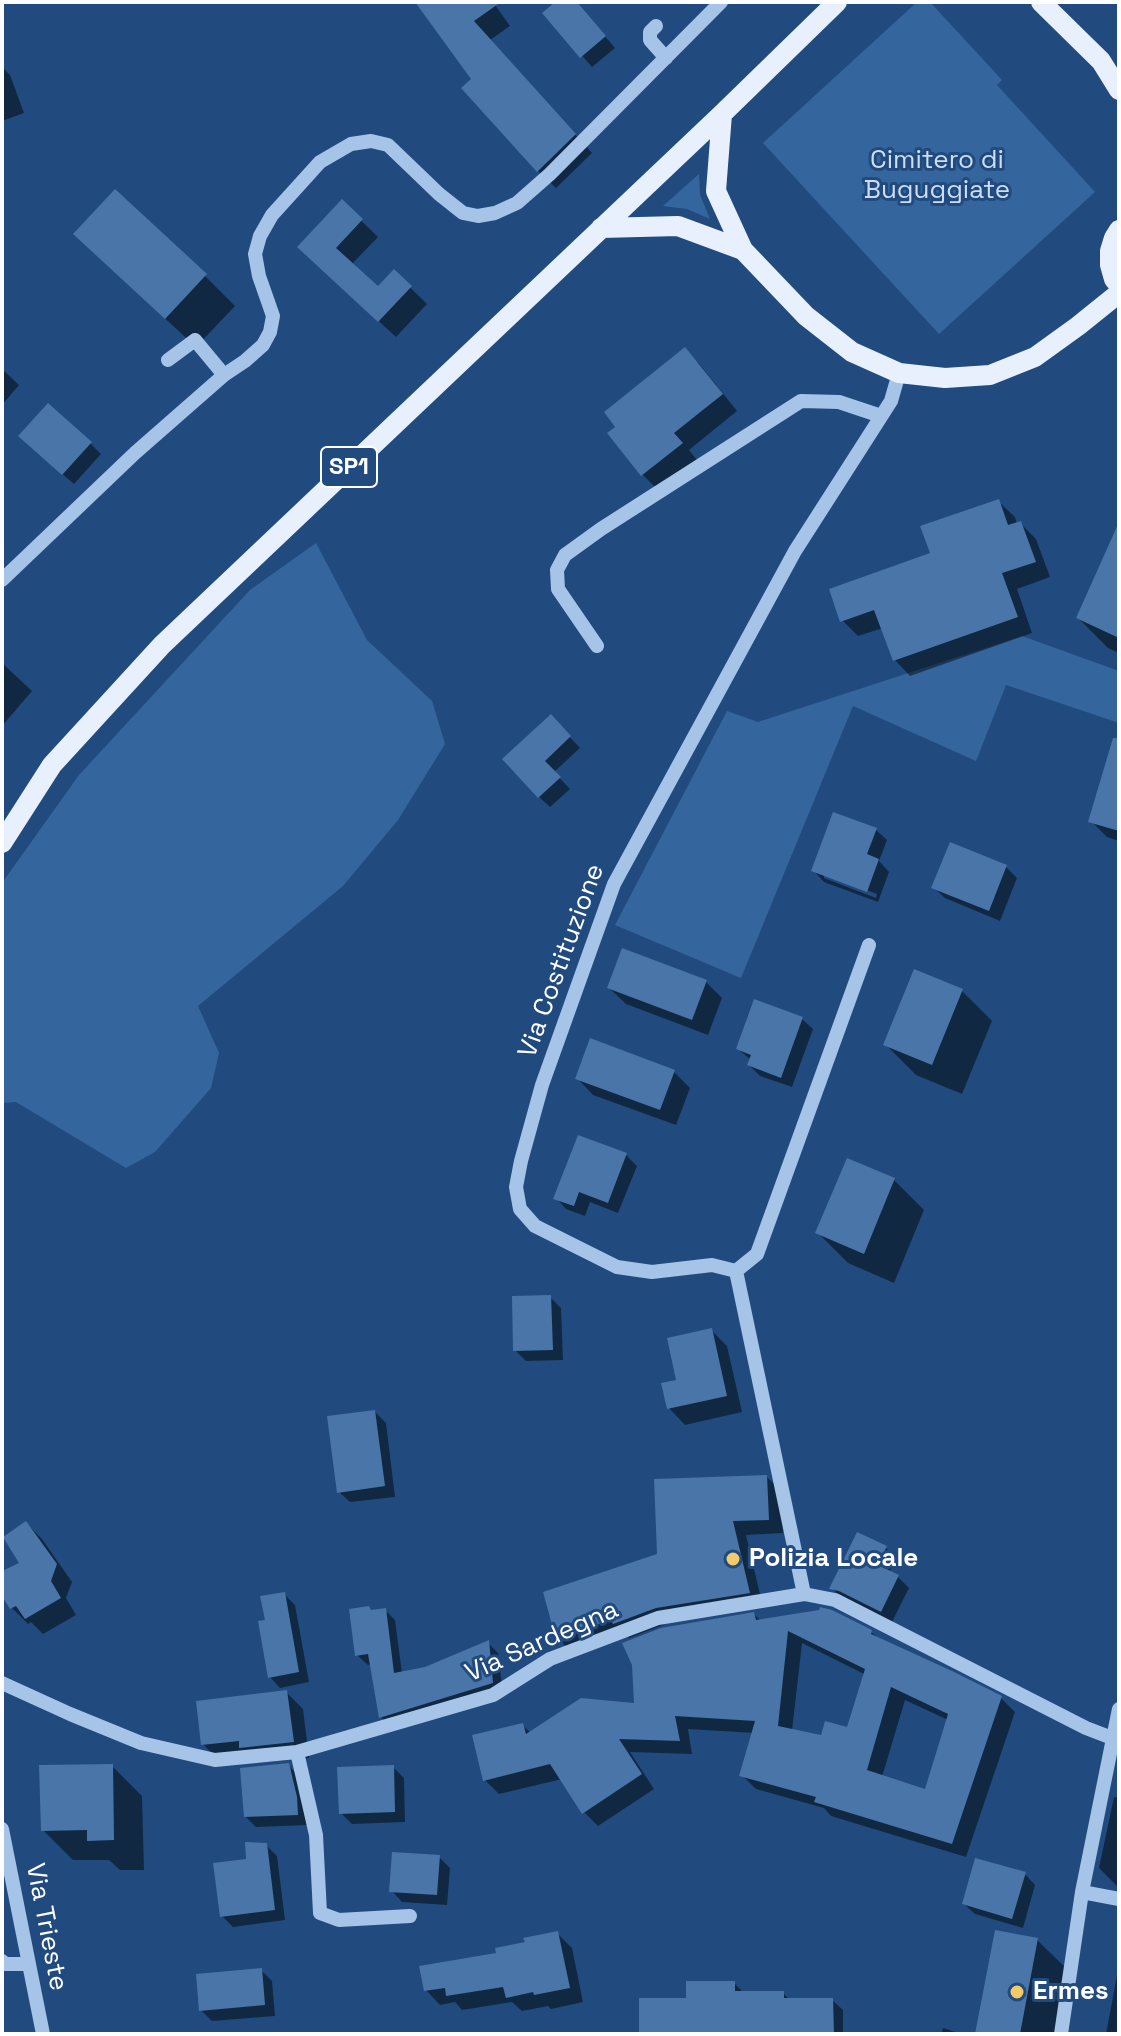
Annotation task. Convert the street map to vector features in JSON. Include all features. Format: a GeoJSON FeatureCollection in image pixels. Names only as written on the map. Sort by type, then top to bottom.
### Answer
{"type":"FeatureCollection","features":[{"type":"Feature","properties":{"kind":"main road","name":"SP1"},"geometry":{"type":"LineString","coordinates":[[2,843],[52,765],[162,645],[837,2]]}},
{"type":"Feature","properties":{"kind":"main road"},"geometry":{"type":"LineString","coordinates":[[1041,2],[1101,61],[1119,90]]}},
{"type":"Feature","properties":{"kind":"main road"},"geometry":{"type":"LineString","coordinates":[[722,114],[716,191],[743,250],[806,316],[852,352],[899,373],[945,378],[990,375],[1035,357],[1119,293]]}},
{"type":"Feature","properties":{"kind":"main road"},"geometry":{"type":"LineString","coordinates":[[601,228],[678,226],[743,250]]}},
{"type":"Feature","properties":{"kind":"main road"},"geometry":{"type":"LineString","coordinates":[[1119,230],[1110,251],[1110,265],[1119,285]]}},
{"type":"Feature","properties":{"kind":"street"},"geometry":{"type":"LineString","coordinates":[[2,580],[135,453],[263,345],[273,316],[255,254],[260,236],[272,215],[320,162],[351,144],[371,141],[388,145],[463,213],[478,216],[495,213],[517,203],[550,174],[721,2]]}},
{"type":"Feature","properties":{"kind":"street"},"geometry":{"type":"LineString","coordinates":[[656,26],[650,32],[650,40],[666,58]]}},
{"type":"Feature","properties":{"kind":"street"},"geometry":{"type":"LineString","coordinates":[[168,360],[195,340],[224,375]]}},
{"type":"Feature","properties":{"kind":"street","name":"Via Costituzione"},"geometry":{"type":"LineString","coordinates":[[736,1271],[712,1265],[652,1272],[617,1267],[535,1226],[520,1209],[516,1187],[542,1085],[614,884],[795,551],[891,401],[899,373]]}},
{"type":"Feature","properties":{"kind":"street"},"geometry":{"type":"LineString","coordinates":[[597,646],[558,589],[557,570],[565,555],[801,401],[839,402],[881,416]]}},
{"type":"Feature","properties":{"kind":"street"},"geometry":{"type":"LineString","coordinates":[[804,1594],[736,1271],[757,1254],[869,945]]}},
{"type":"Feature","properties":{"kind":"street","name":"Via Sardegna"},"geometry":{"type":"LineString","coordinates":[[2,1683],[141,1743],[215,1760],[297,1752],[493,1695],[550,1659],[658,1618],[804,1594],[835,1600],[1086,1728],[1112,1738]]}},
{"type":"Feature","properties":{"kind":"street"},"geometry":{"type":"LineString","coordinates":[[1061,2034],[1082,1892],[1119,1709]]}},
{"type":"Feature","properties":{"kind":"street"},"geometry":{"type":"LineString","coordinates":[[297,1752],[316,1835],[320,1913],[339,1920],[410,1916]]}},
{"type":"Feature","properties":{"kind":"street","name":"Via Trieste"},"geometry":{"type":"LineString","coordinates":[[2,1829],[43,2034]]}},
{"type":"Feature","properties":{"kind":"street"},"geometry":{"type":"LineString","coordinates":[[1082,1892],[1119,1899]]}},
{"type":"Feature","properties":{"kind":"street"},"geometry":{"type":"LineString","coordinates":[[2,1961],[5,1964],[29,1964]]}},
{"type":"Feature","properties":{"kind":"green space","name":"Cimitero di Buguggiate"},"geometry":{"type":"Polygon","coordinates":[[[917,2],[930,2],[1002,80],[997,85],[1095,192],[939,334],[763,143],[917,2]]]}},
{"type":"Feature","properties":{"kind":"green space"},"geometry":{"type":"Polygon","coordinates":[[[699,174],[700,195],[710,219],[687,209],[663,206],[699,174]]]}},
{"type":"Feature","properties":{"kind":"green space"},"geometry":{"type":"Polygon","coordinates":[[[316,543],[367,640],[432,701],[445,744],[398,820],[343,886],[198,1006],[219,1053],[211,1088],[155,1152],[126,1168],[16,1102],[2,1103],[2,883],[79,775],[250,590],[316,543]]]}},
{"type":"Feature","properties":{"kind":"green space"},"geometry":{"type":"Polygon","coordinates":[[[1022,636],[1119,671],[1119,723],[1006,685],[976,761],[853,706],[741,978],[615,925],[727,711],[758,722],[1022,636]]]}},
{"type":"Feature","properties":{"kind":"building"},"geometry":{"type":"Polygon","coordinates":[[[415,2],[501,2],[474,21],[576,134],[537,172],[461,88],[471,79],[415,2]]]}},
{"type":"Feature","properties":{"kind":"building"},"geometry":{"type":"Polygon","coordinates":[[[555,2],[577,2],[606,36],[580,58],[542,13],[555,2]]]}},
{"type":"Feature","properties":{"kind":"building"},"geometry":{"type":"Polygon","coordinates":[[[115,189],[207,274],[165,319],[73,234],[115,189]]]}},
{"type":"Feature","properties":{"kind":"building"},"geometry":{"type":"Polygon","coordinates":[[[342,199],[363,219],[336,248],[378,286],[394,269],[412,286],[378,322],[297,247],[342,199]]]}},
{"type":"Feature","properties":{"kind":"building"},"geometry":{"type":"Polygon","coordinates":[[[685,347],[723,394],[674,433],[683,443],[641,476],[607,433],[615,427],[604,412],[685,347]]]}},
{"type":"Feature","properties":{"kind":"building"},"geometry":{"type":"Polygon","coordinates":[[[48,403],[92,442],[62,475],[18,436],[48,403]]]}},
{"type":"Feature","properties":{"kind":"building"},"geometry":{"type":"Polygon","coordinates":[[[999,499],[1008,525],[1021,521],[1036,562],[1002,573],[1018,617],[893,661],[874,610],[840,622],[829,589],[930,553],[920,526],[999,499]]]}},
{"type":"Feature","properties":{"kind":"building"},"geometry":{"type":"Polygon","coordinates":[[[1119,522],[1119,638],[1076,618],[1119,522]]]}},
{"type":"Feature","properties":{"kind":"building"},"geometry":{"type":"Polygon","coordinates":[[[551,714],[571,736],[545,761],[561,777],[538,798],[502,759],[551,714]]]}},
{"type":"Feature","properties":{"kind":"building"},"geometry":{"type":"Polygon","coordinates":[[[1113,738],[1119,738],[1119,831],[1088,822],[1113,738]]]}},
{"type":"Feature","properties":{"kind":"building"},"geometry":{"type":"Polygon","coordinates":[[[833,812],[877,828],[867,854],[879,859],[867,892],[811,871],[833,812]]]}},
{"type":"Feature","properties":{"kind":"building"},"geometry":{"type":"Polygon","coordinates":[[[950,842],[1007,865],[989,911],[931,888],[950,842]]]}},
{"type":"Feature","properties":{"kind":"building"},"geometry":{"type":"Polygon","coordinates":[[[622,948],[707,980],[692,1020],[607,988],[622,948]]]}},
{"type":"Feature","properties":{"kind":"building"},"geometry":{"type":"Polygon","coordinates":[[[914,969],[963,989],[932,1065],[883,1045],[914,969]]]}},
{"type":"Feature","properties":{"kind":"building"},"geometry":{"type":"Polygon","coordinates":[[[754,999],[803,1017],[781,1078],[747,1065],[751,1055],[736,1049],[754,999]]]}},
{"type":"Feature","properties":{"kind":"building"},"geometry":{"type":"Polygon","coordinates":[[[590,1038],[675,1070],[660,1110],[575,1079],[590,1038]]]}},
{"type":"Feature","properties":{"kind":"building"},"geometry":{"type":"Polygon","coordinates":[[[578,1135],[627,1153],[608,1203],[579,1192],[574,1206],[553,1199],[578,1135]]]}},
{"type":"Feature","properties":{"kind":"building"},"geometry":{"type":"Polygon","coordinates":[[[847,1158],[895,1178],[864,1254],[815,1233],[847,1158]]]}},
{"type":"Feature","properties":{"kind":"building"},"geometry":{"type":"Polygon","coordinates":[[[551,1295],[553,1350],[513,1351],[512,1296],[551,1295]]]}},
{"type":"Feature","properties":{"kind":"building"},"geometry":{"type":"Polygon","coordinates":[[[712,1328],[727,1396],[667,1409],[661,1383],[676,1380],[667,1338],[712,1328]]]}},
{"type":"Feature","properties":{"kind":"building"},"geometry":{"type":"Polygon","coordinates":[[[375,1410],[385,1486],[337,1493],[327,1416],[375,1410]]]}},
{"type":"Feature","properties":{"kind":"building"},"geometry":{"type":"Polygon","coordinates":[[[767,1475],[769,1520],[733,1521],[750,1593],[656,1608],[613,1624],[611,1620],[556,1639],[543,1592],[657,1554],[654,1479],[767,1475]]]}},
{"type":"Feature","properties":{"kind":"building"},"geometry":{"type":"Polygon","coordinates":[[[26,1521],[57,1564],[51,1581],[61,1598],[25,1619],[16,1606],[10,1609],[2,1596],[2,1571],[19,1563],[3,1537],[26,1521]]]}},
{"type":"Feature","properties":{"kind":"building"},"geometry":{"type":"Polygon","coordinates":[[[857,1532],[887,1546],[878,1565],[899,1575],[881,1612],[829,1589],[857,1532]]]}},
{"type":"Feature","properties":{"kind":"building"},"geometry":{"type":"Polygon","coordinates":[[[285,1592],[299,1672],[268,1678],[258,1621],[265,1620],[260,1596],[285,1592]]]}},
{"type":"Feature","properties":{"kind":"building"},"geometry":{"type":"Polygon","coordinates":[[[369,1606],[371,1610],[386,1608],[394,1673],[425,1667],[489,1640],[493,1683],[379,1718],[368,1654],[355,1656],[349,1609],[369,1606]]]}},
{"type":"Feature","properties":{"kind":"building"},"geometry":{"type":"Polygon","coordinates":[[[820,1607],[832,1610],[872,1630],[871,1634],[1002,1696],[952,1844],[814,1802],[816,1797],[739,1776],[755,1721],[675,1716],[680,1741],[619,1739],[642,1774],[582,1814],[550,1764],[483,1781],[472,1735],[523,1723],[526,1734],[581,1698],[634,1703],[632,1665],[622,1643],[661,1628],[754,1612],[756,1620],[819,1610],[820,1607]],[[788,1631],[778,1726],[821,1735],[825,1721],[847,1727],[865,1669],[788,1631]],[[891,1687],[867,1770],[925,1789],[948,1714],[891,1687]]]}},
{"type":"Feature","properties":{"kind":"building"},"geometry":{"type":"Polygon","coordinates":[[[287,1690],[294,1742],[239,1748],[239,1741],[201,1745],[196,1701],[287,1690]]]}},
{"type":"Feature","properties":{"kind":"building"},"geometry":{"type":"Polygon","coordinates":[[[289,1763],[298,1815],[244,1817],[240,1768],[289,1763]]]}},
{"type":"Feature","properties":{"kind":"building"},"geometry":{"type":"Polygon","coordinates":[[[113,1764],[114,1840],[87,1841],[87,1830],[41,1831],[39,1765],[113,1764]]]}},
{"type":"Feature","properties":{"kind":"building"},"geometry":{"type":"Polygon","coordinates":[[[394,1765],[395,1812],[339,1814],[337,1767],[394,1765]]]}},
{"type":"Feature","properties":{"kind":"building"},"geometry":{"type":"Polygon","coordinates":[[[245,1842],[267,1843],[275,1910],[220,1917],[213,1863],[246,1859],[245,1842]]]}},
{"type":"Feature","properties":{"kind":"building"},"geometry":{"type":"Polygon","coordinates":[[[392,1852],[440,1855],[437,1895],[389,1892],[392,1852]]]}},
{"type":"Feature","properties":{"kind":"building"},"geometry":{"type":"Polygon","coordinates":[[[975,1858],[1026,1872],[1012,1919],[962,1904],[975,1858]]]}},
{"type":"Feature","properties":{"kind":"building"},"geometry":{"type":"Polygon","coordinates":[[[995,1930],[1038,1938],[1020,2034],[975,2034],[995,1930]]]}},
{"type":"Feature","properties":{"kind":"building"},"geometry":{"type":"Polygon","coordinates":[[[558,1931],[570,1988],[506,1998],[503,1987],[446,1996],[445,1988],[424,1991],[419,1966],[496,1953],[495,1948],[525,1942],[523,1938],[558,1931]]]}},
{"type":"Feature","properties":{"kind":"building"},"geometry":{"type":"Polygon","coordinates":[[[262,1968],[265,2005],[199,2011],[196,1974],[262,1968]]]}},
{"type":"Feature","properties":{"kind":"building"},"geometry":{"type":"Polygon","coordinates":[[[686,1981],[735,1981],[735,1991],[784,1991],[784,1998],[833,1998],[834,2034],[639,2034],[639,1998],[686,1998],[686,1981]]]}},
{"type":"Feature","properties":{"kind":"place","name":"Polizia Locale"},"geometry":{"type":"Point","coordinates":[733,1559]}},
{"type":"Feature","properties":{"kind":"place","name":"Ermes"},"geometry":{"type":"Point","coordinates":[1017,1992]}}]}
